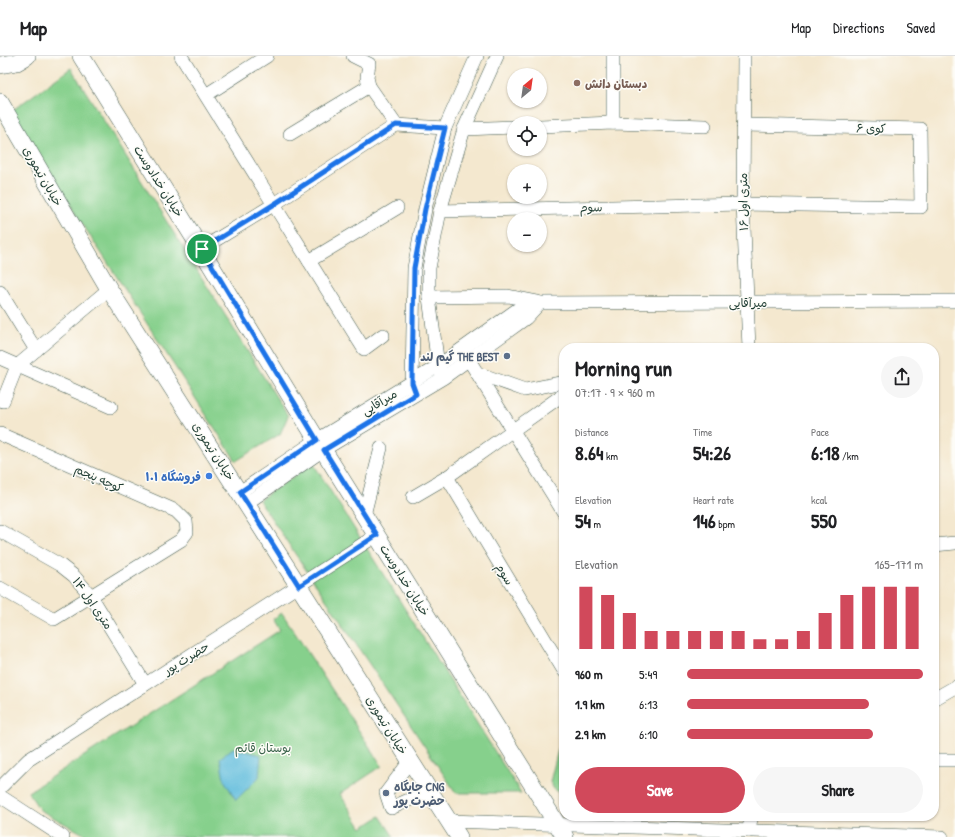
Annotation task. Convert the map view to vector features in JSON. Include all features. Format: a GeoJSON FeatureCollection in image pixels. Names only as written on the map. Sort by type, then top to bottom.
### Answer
{"type":"FeatureCollection","features":[{"type":"Feature","properties":{"kind":"main road"},"geometry":{"type":"LineString","coordinates":[[0,65],[17,62],[27,56]]}},
{"type":"Feature","properties":{"kind":"main road","name":"خیابان خدادوست"},"geometry":{"type":"LineString","coordinates":[[82,56],[202,249],[320,445],[561,831]]}},
{"type":"Feature","properties":{"kind":"main road","name":"خیابان تیموری"},"geometry":{"type":"LineString","coordinates":[[0,102],[109,289],[244,497],[459,837]]}},
{"type":"Feature","properties":{"kind":"street"},"geometry":{"type":"LineString","coordinates":[[181,56],[364,349],[383,335]]}},
{"type":"Feature","properties":{"kind":"street"},"geometry":{"type":"LineString","coordinates":[[206,95],[267,56]]}},
{"type":"Feature","properties":{"kind":"street"},"geometry":{"type":"LineString","coordinates":[[353,56],[371,60],[367,77],[369,86],[396,125]]}},
{"type":"Feature","properties":{"kind":"street"},"geometry":{"type":"LineString","coordinates":[[414,388],[414,268],[425,209],[445,128],[477,56]]}},
{"type":"Feature","properties":{"kind":"street"},"geometry":{"type":"LineString","coordinates":[[441,372],[429,297],[429,268],[440,211],[464,129],[497,56]]}},
{"type":"Feature","properties":{"kind":"street"},"geometry":{"type":"LineString","coordinates":[[613,56],[613,123]]}},
{"type":"Feature","properties":{"kind":"street","name":"۱۶ متری اول"},"geometry":{"type":"LineString","coordinates":[[744,56],[742,204],[749,343]]}},
{"type":"Feature","properties":{"kind":"street"},"geometry":{"type":"LineString","coordinates":[[290,134],[369,86]]}},
{"type":"Feature","properties":{"kind":"street"},"geometry":{"type":"LineString","coordinates":[[547,126],[613,123],[705,126]]}},
{"type":"Feature","properties":{"kind":"street"},"geometry":{"type":"LineString","coordinates":[[202,249],[396,125],[445,128]]}},
{"type":"Feature","properties":{"kind":"street","name":"کوی ۶"},"geometry":{"type":"LineString","coordinates":[[743,125],[920,129],[921,207]]}},
{"type":"Feature","properties":{"kind":"street"},"geometry":{"type":"LineString","coordinates":[[464,129],[507,127]]}},
{"type":"Feature","properties":{"kind":"street","name":"سوم"},"geometry":{"type":"LineString","coordinates":[[440,211],[742,204],[921,207]]}},
{"type":"Feature","properties":{"kind":"street"},"geometry":{"type":"LineString","coordinates":[[309,261],[397,208]]}},
{"type":"Feature","properties":{"kind":"street"},"geometry":{"type":"LineString","coordinates":[[3,401],[17,366],[109,289]]}},
{"type":"Feature","properties":{"kind":"street"},"geometry":{"type":"LineString","coordinates":[[0,292],[36,350]]}},
{"type":"Feature","properties":{"kind":"street"},"geometry":{"type":"LineString","coordinates":[[429,297],[508,296],[540,303]]}},
{"type":"Feature","properties":{"kind":"street","name":"میرآقایی"},"geometry":{"type":"LineString","coordinates":[[244,497],[320,445],[441,372],[466,354],[518,309],[540,303],[955,301]]}},
{"type":"Feature","properties":{"kind":"street"},"geometry":{"type":"LineString","coordinates":[[466,354],[559,505]]}},
{"type":"Feature","properties":{"kind":"street"},"geometry":{"type":"LineString","coordinates":[[0,358],[111,407]]}},
{"type":"Feature","properties":{"kind":"street"},"geometry":{"type":"LineString","coordinates":[[477,373],[525,390],[559,383]]}},
{"type":"Feature","properties":{"kind":"street"},"geometry":{"type":"LineString","coordinates":[[414,497],[447,477],[559,398]]}},
{"type":"Feature","properties":{"kind":"street","name":"کوچه پنجم"},"geometry":{"type":"LineString","coordinates":[[0,434],[176,511],[186,521],[187,532],[182,540],[91,596]]}},
{"type":"Feature","properties":{"kind":"street"},"geometry":{"type":"LineString","coordinates":[[364,515],[381,448]]}},
{"type":"Feature","properties":{"kind":"street","name":"سوم"},"geometry":{"type":"LineString","coordinates":[[447,477],[559,663]]}},
{"type":"Feature","properties":{"kind":"street","name":"۱۴ متری اول"},"geometry":{"type":"LineString","coordinates":[[0,530],[60,565],[74,576],[91,596],[145,684]]}},
{"type":"Feature","properties":{"kind":"street","name":"حضرت پور"},"geometry":{"type":"LineString","coordinates":[[0,788],[28,760],[377,535]]}},
{"type":"Feature","properties":{"kind":"street"},"geometry":{"type":"LineString","coordinates":[[939,544],[955,543]]}},
{"type":"Feature","properties":{"kind":"street"},"geometry":{"type":"LineString","coordinates":[[0,588],[54,619],[91,596]]}},
{"type":"Feature","properties":{"kind":"street"},"geometry":{"type":"LineString","coordinates":[[939,696],[955,687]]}},
{"type":"Feature","properties":{"kind":"street"},"geometry":{"type":"LineString","coordinates":[[939,760],[955,760]]}},
{"type":"Feature","properties":{"kind":"street"},"geometry":{"type":"LineString","coordinates":[[410,761],[386,793],[391,808],[429,791]]}},
{"type":"Feature","properties":{"kind":"street"},"geometry":{"type":"LineString","coordinates":[[0,796],[63,837]]}},
{"type":"Feature","properties":{"kind":"street"},"geometry":{"type":"LineString","coordinates":[[449,821],[561,831],[662,828],[826,835],[942,837]]}},
{"type":"Feature","properties":{"kind":"street"},"geometry":{"type":"LineString","coordinates":[[748,831],[751,821]]}},
{"type":"Feature","properties":{"kind":"street"},"geometry":{"type":"LineString","coordinates":[[662,828],[671,832],[674,837]]}},
{"type":"Feature","properties":{"kind":"green space"},"geometry":{"type":"Polygon","coordinates":[[[71,68],[288,416],[280,434],[236,461],[10,112],[71,68]]]}},
{"type":"Feature","properties":{"kind":"green space"},"geometry":{"type":"Polygon","coordinates":[[[313,463],[521,793],[456,793],[259,500],[313,463]]]}},
{"type":"Feature","properties":{"kind":"green space","name":"بوستان قائم"},"geometry":{"type":"Polygon","coordinates":[[[282,613],[382,766],[340,794],[362,828],[380,816],[394,837],[89,837],[40,810],[28,792],[280,630],[273,619],[282,613]]]}},
{"type":"Feature","properties":{"kind":"green space"},"geometry":{"type":"Polygon","coordinates":[[[559,746],[559,792],[554,789],[550,782],[559,746]]]}},
{"type":"Feature","properties":{"kind":"water"},"geometry":{"type":"Polygon","coordinates":[[[233,748],[261,755],[259,777],[236,800],[224,780],[220,758],[233,748]]]}},
{"type":"Feature","properties":{"kind":"place","name":"دبستان دانش"},"geometry":{"type":"Point","coordinates":[577,83]}},
{"type":"Feature","properties":{"kind":"place","name":"گیم لند THE BEST"},"geometry":{"type":"Point","coordinates":[507,356]}},
{"type":"Feature","properties":{"kind":"place","name":"فروشگاه ۱۰۱"},"geometry":{"type":"Point","coordinates":[209,476]}},
{"type":"Feature","properties":{"kind":"place","name":"جایگاه CNG حضرت پور"},"geometry":{"type":"Point","coordinates":[386,793]}},
{"type":"Feature","properties":{"kind":"route"},"geometry":{"type":"LineString","coordinates":[[396,125],[445,128],[425,209],[414,268],[412,383],[416,394],[324,450],[377,535],[299,586],[240,492],[317,440],[202,249],[396,125]]}}]}
